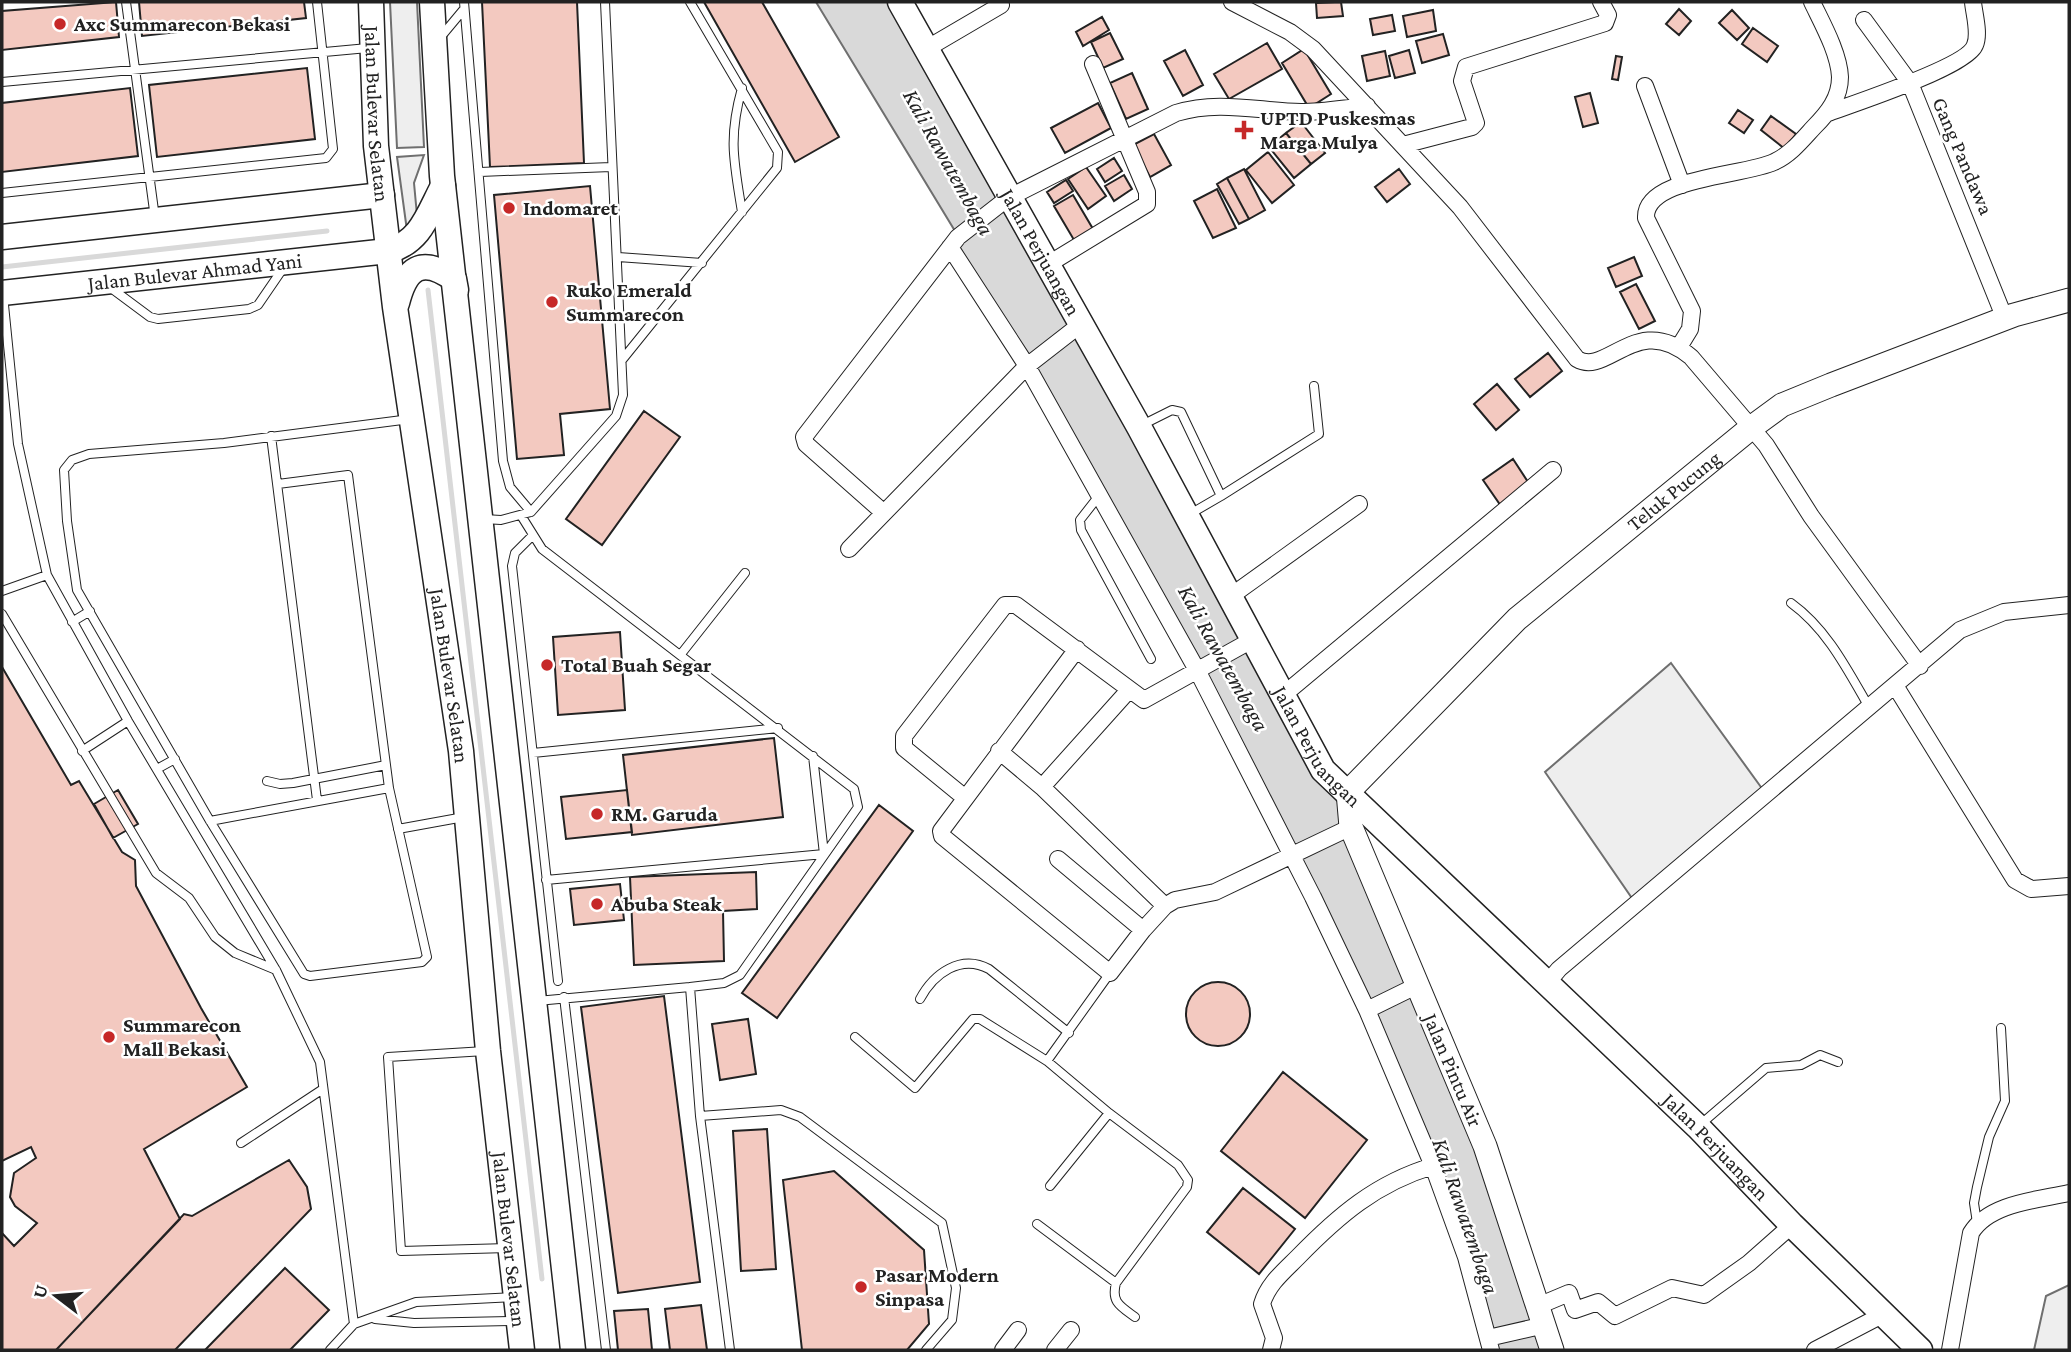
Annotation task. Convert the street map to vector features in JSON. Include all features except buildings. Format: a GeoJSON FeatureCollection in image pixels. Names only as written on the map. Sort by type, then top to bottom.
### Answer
{"type":"FeatureCollection","features":[{"type":"Feature","properties":{"kind":"main road","name":"Jalan Bulevar Selatan"},"geometry":{"type":"LineString","coordinates":[[371,2],[376,146],[388,251],[461,751],[488,1051],[522,1350]]}},
{"type":"Feature","properties":{"kind":"main road","name":"Jalan Perjuangan"},"geometry":{"type":"LineString","coordinates":[[900,2],[1001,202],[1047,265],[1075,329],[1139,427],[1231,596],[1246,643],[1282,696],[1323,771],[1698,1127],[1792,1225],[1920,1350]]}},
{"type":"Feature","properties":{"kind":"main road"},"geometry":{"type":"LineString","coordinates":[[435,4],[434,45],[443,186],[458,296],[532,1001],[573,1350]]}},
{"type":"Feature","properties":{"kind":"main road"},"geometry":{"type":"LineString","coordinates":[[388,251],[404,246],[418,234],[443,186]]}},
{"type":"Feature","properties":{"kind":"main road"},"geometry":{"type":"LineString","coordinates":[[2,237],[382,195]]}},
{"type":"Feature","properties":{"kind":"main road"},"geometry":{"type":"LineString","coordinates":[[349,199],[359,202],[368,210],[372,228],[363,254]]}},
{"type":"Feature","properties":{"kind":"main road","name":"Jalan Bulevar Ahmad Yani"},"geometry":{"type":"LineString","coordinates":[[2,293],[388,251]]}},
{"type":"Feature","properties":{"kind":"main road"},"geometry":{"type":"LineString","coordinates":[[396,307],[403,279],[413,270],[433,268],[442,271],[454,279],[458,296]]}},
{"type":"Feature","properties":{"kind":"street"},"geometry":{"type":"LineString","coordinates":[[1232,2],[1290,32],[1313,49],[1460,207],[1577,359],[1588,363],[1651,339],[1679,347],[1752,427],[1920,666]]}},
{"type":"Feature","properties":{"kind":"street"},"geometry":{"type":"LineString","coordinates":[[1403,145],[1472,127],[1476,123],[1462,81],[1466,67],[1605,23],[1608,15],[1601,2]]}},
{"type":"Feature","properties":{"kind":"street"},"geometry":{"type":"LineString","coordinates":[[1679,347],[1690,328],[1692,310],[1646,218],[1646,210],[1654,195],[1682,185],[1777,161],[1828,113],[1836,97],[1840,75],[1812,2]]}},
{"type":"Feature","properties":{"kind":"street"},"geometry":{"type":"LineString","coordinates":[[1828,113],[1910,83],[1972,51],[1976,40],[1973,2]]}},
{"type":"Feature","properties":{"kind":"street"},"geometry":{"type":"LineString","coordinates":[[926,49],[1002,5]]}},
{"type":"Feature","properties":{"kind":"street","name":"Gang Pandawa"},"geometry":{"type":"LineString","coordinates":[[1864,20],[1910,83],[2005,318]]}},
{"type":"Feature","properties":{"kind":"street"},"geometry":{"type":"LineString","coordinates":[[1047,265],[1147,204],[1147,192],[1123,141],[1093,64]]}},
{"type":"Feature","properties":{"kind":"street"},"geometry":{"type":"LineString","coordinates":[[1645,86],[1682,185]]}},
{"type":"Feature","properties":{"kind":"street"},"geometry":{"type":"LineString","coordinates":[[884,513],[806,444],[804,437],[954,242],[1001,202],[1175,113],[1197,106],[1245,106],[1303,112],[1367,106]]}},
{"type":"Feature","properties":{"kind":"street"},"geometry":{"type":"LineString","coordinates":[[954,242],[1032,362],[1098,497],[1200,668],[1293,858],[1371,1008],[1462,1245],[1491,1341],[1536,1320],[1569,1293],[1575,1310],[1598,1302],[1615,1316],[1672,1288],[1704,1295],[1749,1263],[1792,1225]]}},
{"type":"Feature","properties":{"kind":"street","name":"Teluk Pucung"},"geometry":{"type":"LineString","coordinates":[[1348,792],[1517,619],[1782,405],[2005,318],[2069,300]]}},
{"type":"Feature","properties":{"kind":"street"},"geometry":{"type":"LineString","coordinates":[[849,549],[1032,362],[1075,329]]}},
{"type":"Feature","properties":{"kind":"street"},"geometry":{"type":"LineString","coordinates":[[1282,696],[1552,470]]}},
{"type":"Feature","properties":{"kind":"street"},"geometry":{"type":"LineString","coordinates":[[1231,596],[1359,504]]}},
{"type":"Feature","properties":{"kind":"street"},"geometry":{"type":"LineString","coordinates":[[964,797],[904,748],[904,736],[1005,605],[1016,605],[1129,690],[1147,700],[1246,643]]}},
{"type":"Feature","properties":{"kind":"street"},"geometry":{"type":"LineString","coordinates":[[1548,982],[1559,969],[1896,687],[1960,630],[2004,612],[2069,605]]}},
{"type":"Feature","properties":{"kind":"street"},"geometry":{"type":"LineString","coordinates":[[1077,649],[943,826],[942,836],[1110,973],[1165,906],[1175,900],[1215,892],[1293,858],[1351,827]]}},
{"type":"Feature","properties":{"kind":"street"},"geometry":{"type":"LineString","coordinates":[[1896,687],[2015,880],[2031,889],[2069,886]]}},
{"type":"Feature","properties":{"kind":"street"},"geometry":{"type":"LineString","coordinates":[[1042,787],[1129,690]]}},
{"type":"Feature","properties":{"kind":"street"},"geometry":{"type":"LineString","coordinates":[[999,751],[1042,787],[1165,906]]}},
{"type":"Feature","properties":{"kind":"street","name":"Jalan Pintu Air"},"geometry":{"type":"LineString","coordinates":[[1348,792],[1351,827],[1410,989],[1485,1146],[1536,1320],[1552,1350]]}},
{"type":"Feature","properties":{"kind":"street"},"geometry":{"type":"LineString","coordinates":[[1058,859],[1143,930]]}},
{"type":"Feature","properties":{"kind":"street"},"geometry":{"type":"LineString","coordinates":[[1371,1008],[1410,989]]}},
{"type":"Feature","properties":{"kind":"street"},"geometry":{"type":"LineString","coordinates":[[1270,1350],[1274,1338],[1262,1304],[1271,1284],[1352,1205],[1402,1177],[1433,1166]]}},
{"type":"Feature","properties":{"kind":"street"},"geometry":{"type":"LineString","coordinates":[[1950,1350],[1971,1233],[1977,1223],[1986,1216],[2069,1192]]}},
{"type":"Feature","properties":{"kind":"street"},"geometry":{"type":"LineString","coordinates":[[1815,1350],[1884,1314]]}},
{"type":"Feature","properties":{"kind":"street"},"geometry":{"type":"LineString","coordinates":[[1003,1350],[1018,1330]]}},
{"type":"Feature","properties":{"kind":"street"},"geometry":{"type":"LineString","coordinates":[[1055,1350],[1071,1330]]}},
{"type":"Feature","properties":{"kind":"lane"},"geometry":{"type":"LineString","coordinates":[[126,2],[156,221]]}},
{"type":"Feature","properties":{"kind":"lane"},"geometry":{"type":"LineString","coordinates":[[2,194],[326,158],[333,149],[317,2]]}},
{"type":"Feature","properties":{"kind":"lane"},"geometry":{"type":"LineString","coordinates":[[481,519],[522,517],[531,512],[616,416],[623,395],[605,2]]}},
{"type":"Feature","properties":{"kind":"lane"},"geometry":{"type":"LineString","coordinates":[[622,360],[777,167],[778,152],[690,2]]}},
{"type":"Feature","properties":{"kind":"lane"},"geometry":{"type":"LineString","coordinates":[[434,45],[464,6]]}},
{"type":"Feature","properties":{"kind":"lane"},"geometry":{"type":"LineString","coordinates":[[464,6],[503,461],[510,487],[531,512]]}},
{"type":"Feature","properties":{"kind":"lane"},"geometry":{"type":"LineString","coordinates":[[2,82],[373,47]]}},
{"type":"Feature","properties":{"kind":"lane"},"geometry":{"type":"LineString","coordinates":[[742,88],[733,121],[731,143],[742,212]]}},
{"type":"Feature","properties":{"kind":"lane"},"geometry":{"type":"LineString","coordinates":[[480,172],[611,167]]}},
{"type":"Feature","properties":{"kind":"lane"},"geometry":{"type":"LineString","coordinates":[[618,257],[702,263]]}},
{"type":"Feature","properties":{"kind":"lane"},"geometry":{"type":"LineString","coordinates":[[103,283],[150,317],[158,319],[249,309],[258,305],[288,262]]}},
{"type":"Feature","properties":{"kind":"lane"},"geometry":{"type":"LineString","coordinates":[[2,293],[18,444],[47,575],[128,721],[276,970],[320,1062],[354,1324]]}},
{"type":"Feature","properties":{"kind":"lane"},"geometry":{"type":"LineString","coordinates":[[2,385],[10,379]]}},
{"type":"Feature","properties":{"kind":"lane"},"geometry":{"type":"LineString","coordinates":[[1188,515],[1319,434],[1314,386]]}},
{"type":"Feature","properties":{"kind":"lane"},"geometry":{"type":"LineString","coordinates":[[1139,427],[1172,410],[1181,412],[1221,496]]}},
{"type":"Feature","properties":{"kind":"lane"},"geometry":{"type":"LineString","coordinates":[[278,484],[348,475],[389,788],[426,960],[310,976],[304,974],[210,821],[73,579],[64,470],[68,463],[89,454],[412,419]]}},
{"type":"Feature","properties":{"kind":"lane"},"geometry":{"type":"LineString","coordinates":[[271,436],[317,800]]}},
{"type":"Feature","properties":{"kind":"lane"},"geometry":{"type":"LineString","coordinates":[[1098,497],[1080,520],[1081,530],[1151,659]]}},
{"type":"Feature","properties":{"kind":"lane"},"geometry":{"type":"LineString","coordinates":[[522,517],[531,537],[542,549],[854,789],[858,807],[740,975],[724,984],[532,1001]]}},
{"type":"Feature","properties":{"kind":"lane"},"geometry":{"type":"LineString","coordinates":[[531,537],[515,553],[512,566],[558,981]]}},
{"type":"Feature","properties":{"kind":"lane"},"geometry":{"type":"LineString","coordinates":[[681,654],[745,573]]}},
{"type":"Feature","properties":{"kind":"lane"},"geometry":{"type":"LineString","coordinates":[[2,590],[47,575]]}},
{"type":"Feature","properties":{"kind":"lane"},"geometry":{"type":"LineString","coordinates":[[1791,603],[1822,632],[1869,707]]}},
{"type":"Feature","properties":{"kind":"lane"},"geometry":{"type":"LineString","coordinates":[[72,622],[90,611]]}},
{"type":"Feature","properties":{"kind":"lane"},"geometry":{"type":"LineString","coordinates":[[2,614],[156,873],[189,898],[215,937],[235,953],[276,970]]}},
{"type":"Feature","properties":{"kind":"lane"},"geometry":{"type":"LineString","coordinates":[[82,751],[128,721]]}},
{"type":"Feature","properties":{"kind":"lane"},"geometry":{"type":"LineString","coordinates":[[533,753],[778,728]]}},
{"type":"Feature","properties":{"kind":"lane"},"geometry":{"type":"LineString","coordinates":[[813,756],[824,854]]}},
{"type":"Feature","properties":{"kind":"lane"},"geometry":{"type":"LineString","coordinates":[[157,769],[175,760]]}},
{"type":"Feature","properties":{"kind":"lane"},"geometry":{"type":"LineString","coordinates":[[267,780],[280,784],[386,765]]}},
{"type":"Feature","properties":{"kind":"lane"},"geometry":{"type":"LineString","coordinates":[[210,821],[389,788]]}},
{"type":"Feature","properties":{"kind":"lane"},"geometry":{"type":"LineString","coordinates":[[398,829],[467,816]]}},
{"type":"Feature","properties":{"kind":"lane"},"geometry":{"type":"LineString","coordinates":[[546,880],[824,854]]}},
{"type":"Feature","properties":{"kind":"lane"},"geometry":{"type":"LineString","coordinates":[[920,999],[928,984],[945,972],[962,963],[975,961],[989,969],[1069,1033]]}},
{"type":"Feature","properties":{"kind":"lane"},"geometry":{"type":"LineString","coordinates":[[1048,1061],[1110,973]]}},
{"type":"Feature","properties":{"kind":"lane"},"geometry":{"type":"LineString","coordinates":[[690,987],[700,1116],[730,1350]]}},
{"type":"Feature","properties":{"kind":"lane"},"geometry":{"type":"LineString","coordinates":[[564,997],[606,1350]]}},
{"type":"Feature","properties":{"kind":"lane"},"geometry":{"type":"LineString","coordinates":[[855,1037],[915,1088],[973,1019],[980,1019],[1048,1061],[1109,1113],[1178,1165],[1188,1180],[1186,1187],[1116,1283],[1113,1295],[1116,1302],[1135,1317]]}},
{"type":"Feature","properties":{"kind":"lane"},"geometry":{"type":"LineString","coordinates":[[1977,1223],[1974,1203],[1977,1187],[1989,1137],[2005,1101],[2001,1028]]}},
{"type":"Feature","properties":{"kind":"lane"},"geometry":{"type":"LineString","coordinates":[[488,1051],[387,1057],[401,1251],[510,1248]]}},
{"type":"Feature","properties":{"kind":"lane"},"geometry":{"type":"LineString","coordinates":[[1698,1127],[1766,1068],[1801,1065],[1820,1055],[1838,1062]]}},
{"type":"Feature","properties":{"kind":"lane"},"geometry":{"type":"LineString","coordinates":[[241,1143],[323,1089]]}},
{"type":"Feature","properties":{"kind":"lane"},"geometry":{"type":"LineString","coordinates":[[700,1116],[781,1110],[800,1117],[942,1223],[956,1287],[952,1320],[926,1350]]}},
{"type":"Feature","properties":{"kind":"lane"},"geometry":{"type":"LineString","coordinates":[[1050,1186],[1109,1113]]}},
{"type":"Feature","properties":{"kind":"lane"},"geometry":{"type":"LineString","coordinates":[[1037,1224],[1116,1283]]}},
{"type":"Feature","properties":{"kind":"lane"},"geometry":{"type":"LineString","coordinates":[[330,1350],[354,1324],[416,1302],[517,1309]]}},
{"type":"Feature","properties":{"kind":"lane"},"geometry":{"type":"LineString","coordinates":[[370,1318],[414,1323],[517,1309]]}},
{"type":"Feature","properties":{"kind":"shaded area"},"geometry":{"type":"Polygon","coordinates":[[[390,2],[417,2],[424,147],[397,148],[390,2]]]}},
{"type":"Feature","properties":{"kind":"shaded area"},"geometry":{"type":"Polygon","coordinates":[[[424,155],[414,183],[418,226],[408,238],[397,157],[424,155]]]}},
{"type":"Feature","properties":{"kind":"shaded area"},"geometry":{"type":"Polygon","coordinates":[[[1671,663],[1766,794],[1636,904],[1545,772],[1671,663]]]}},
{"type":"Feature","properties":{"kind":"shaded area"},"geometry":{"type":"Polygon","coordinates":[[[2069,1285],[2069,1350],[2034,1350],[2046,1296],[2069,1285]]]}},
{"type":"Feature","properties":{"kind":"water","name":"Kali Rawatembaga"},"geometry":{"type":"Polygon","coordinates":[[[816,2],[900,2],[1348,792],[1552,1350],[1491,1350],[1433,1166],[1197,670],[950,247],[958,236],[816,2]]]}},
{"type":"Feature","properties":{"kind":"waterway"},"geometry":{"type":"LineString","coordinates":[[2,267],[327,231]]}},
{"type":"Feature","properties":{"kind":"waterway"},"geometry":{"type":"LineString","coordinates":[[428,290],[542,1279]]}},
{"type":"Feature","properties":{"kind":"place","name":"Axc Summarecon Bekasi"},"geometry":{"type":"Point","coordinates":[60,24]}},
{"type":"Feature","properties":{"kind":"place","name":"UPTD Puskesmas Marga Mulya"},"geometry":{"type":"Point","coordinates":[1244,130]}},
{"type":"Feature","properties":{"kind":"place","name":"Indomaret"},"geometry":{"type":"Point","coordinates":[509,208]}},
{"type":"Feature","properties":{"kind":"place","name":"Ruko Emerald Summarecon"},"geometry":{"type":"Point","coordinates":[552,302]}},
{"type":"Feature","properties":{"kind":"place","name":"Total Buah Segar"},"geometry":{"type":"Point","coordinates":[547,665]}},
{"type":"Feature","properties":{"kind":"place","name":"RM. Garuda"},"geometry":{"type":"Point","coordinates":[597,814]}},
{"type":"Feature","properties":{"kind":"place","name":"Abuba Steak"},"geometry":{"type":"Point","coordinates":[597,904]}},
{"type":"Feature","properties":{"kind":"place","name":"Summarecon Mall Bekasi"},"geometry":{"type":"Point","coordinates":[109,1037]}},
{"type":"Feature","properties":{"kind":"place","name":"Pasar Modern Sinpasa"},"geometry":{"type":"Point","coordinates":[861,1287]}}]}
